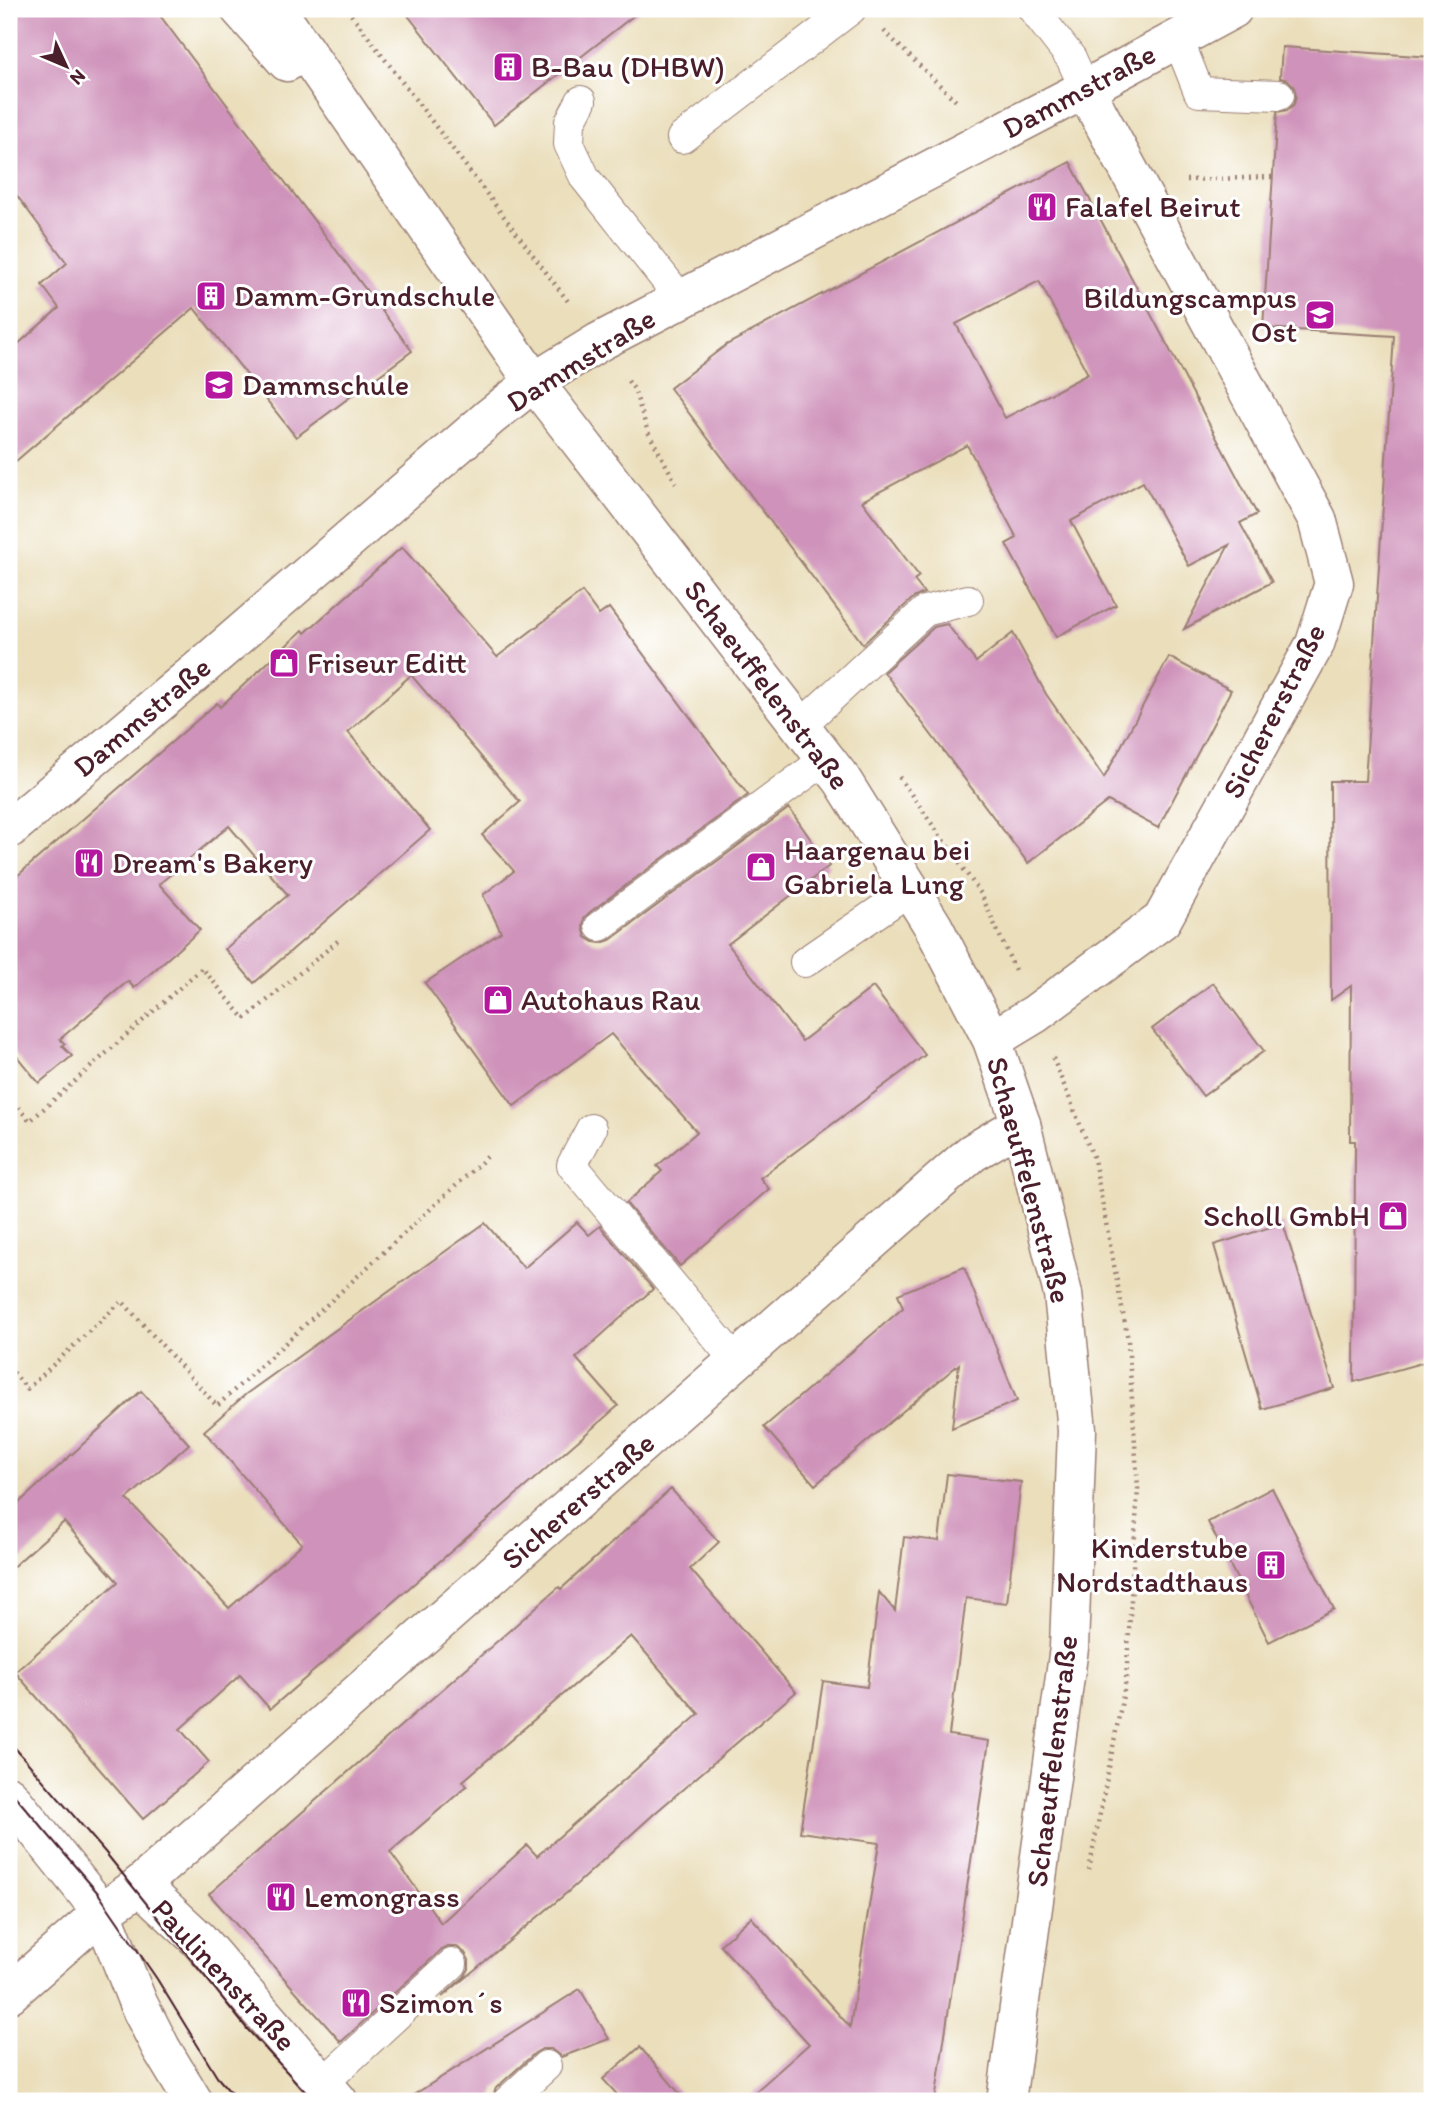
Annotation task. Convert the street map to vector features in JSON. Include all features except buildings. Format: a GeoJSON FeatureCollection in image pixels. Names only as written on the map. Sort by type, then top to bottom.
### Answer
{"type":"FeatureCollection","features":[{"type":"Feature","properties":{"kind":"street","name":"Schaeuffelenstraße"},"geometry":{"type":"LineString","coordinates":[[240,9],[399,190]]}},
{"type":"Feature","properties":{"kind":"street","name":"Schaeuffelenstraße"},"geometry":{"type":"LineString","coordinates":[[276,9],[534,382],[842,780],[933,926],[992,1040],[1021,1124],[1063,1294],[1077,1430],[1069,1648],[1006,2101]]}},
{"type":"Feature","properties":{"kind":"street","name":"Dammstraße"},"geometry":{"type":"LineString","coordinates":[[9,829],[534,382],[599,342],[1233,9]]}},
{"type":"Feature","properties":{"kind":"street","name":"Sichererstraße"},"geometry":{"type":"LineString","coordinates":[[992,1040],[1035,1014],[1162,920],[1315,644],[1334,583],[1317,519],[1085,89]]}},
{"type":"Feature","properties":{"kind":"street","name":"Sichererstraße"},"geometry":{"type":"LineString","coordinates":[[140,1885],[972,1153],[1021,1124]]}},
{"type":"Feature","properties":{"kind":"street","name":"Paulinenstraße"},"geometry":{"type":"LineString","coordinates":[[9,1796],[102,1912],[138,2003],[193,2101]]}},
{"type":"Feature","properties":{"kind":"street","name":"Paulinenstraße"},"geometry":{"type":"LineString","coordinates":[[102,1912],[140,1885],[198,1939],[331,2092]]}},
{"type":"Feature","properties":{"kind":"street"},"geometry":{"type":"LineString","coordinates":[[9,1994],[102,1912]]}},
{"type":"Feature","properties":{"kind":"lane"},"geometry":{"type":"LineString","coordinates":[[682,138],[851,9]]}},
{"type":"Feature","properties":{"kind":"lane"},"geometry":{"type":"LineString","coordinates":[[1033,9],[1071,58],[1085,89]]}},
{"type":"Feature","properties":{"kind":"lane"},"geometry":{"type":"LineString","coordinates":[[1178,39],[1199,92],[1279,95]]}},
{"type":"Feature","properties":{"kind":"lane"},"geometry":{"type":"LineString","coordinates":[[581,101],[569,122],[569,144],[585,178],[681,299]]}},
{"type":"Feature","properties":{"kind":"lane"},"geometry":{"type":"LineString","coordinates":[[800,726],[925,611],[968,600]]}},
{"type":"Feature","properties":{"kind":"lane"},"geometry":{"type":"LineString","coordinates":[[600,926],[825,759]]}},
{"type":"Feature","properties":{"kind":"lane"},"geometry":{"type":"LineString","coordinates":[[805,962],[910,890]]}},
{"type":"Feature","properties":{"kind":"lane"},"geometry":{"type":"LineString","coordinates":[[591,1129],[572,1164],[736,1362]]}},
{"type":"Feature","properties":{"kind":"lane"},"geometry":{"type":"LineString","coordinates":[[331,2092],[452,1965]]}},
{"type":"Feature","properties":{"kind":"lane"},"geometry":{"type":"LineString","coordinates":[[508,2101],[546,2066]]}},
{"type":"Feature","properties":{"kind":"path"},"geometry":{"type":"LineString","coordinates":[[346,9],[599,342]]}},
{"type":"Feature","properties":{"kind":"path"},"geometry":{"type":"LineString","coordinates":[[880,27],[993,136]]}},
{"type":"Feature","properties":{"kind":"path"},"geometry":{"type":"LineString","coordinates":[[1136,181],[1273,177]]}},
{"type":"Feature","properties":{"kind":"path"},"geometry":{"type":"LineString","coordinates":[[9,1097],[30,1121],[202,968],[245,1019],[340,939]]}},
{"type":"Feature","properties":{"kind":"path"},"geometry":{"type":"LineString","coordinates":[[9,1367],[27,1388],[122,1301],[217,1406],[488,1156]]}},
{"type":"Feature","properties":{"kind":"tram line"},"geometry":{"type":"LineString","coordinates":[[9,1741],[105,1852],[248,2030],[314,2101]]}},
{"type":"Feature","properties":{"kind":"tram line"},"geometry":{"type":"LineString","coordinates":[[9,1789],[98,1893],[157,1979],[217,2077],[238,2101]]}},
{"type":"Feature","properties":{"kind":"place","name":"B-Bau (DHBW)"},"geometry":{"type":"Point","coordinates":[508,67]}},
{"type":"Feature","properties":{"kind":"place","name":"Falafel Beirut"},"geometry":{"type":"Point","coordinates":[1042,207]}},
{"type":"Feature","properties":{"kind":"place","name":"Damm-Grundschule"},"geometry":{"type":"Point","coordinates":[211,296]}},
{"type":"Feature","properties":{"kind":"place","name":"Bildungscampus Ost"},"geometry":{"type":"Point","coordinates":[1320,315]}},
{"type":"Feature","properties":{"kind":"place","name":"Dammschule"},"geometry":{"type":"Point","coordinates":[219,385]}},
{"type":"Feature","properties":{"kind":"place","name":"Friseur Editt"},"geometry":{"type":"Point","coordinates":[284,663]}},
{"type":"Feature","properties":{"kind":"place","name":"Dream's Bakery"},"geometry":{"type":"Point","coordinates":[89,863]}},
{"type":"Feature","properties":{"kind":"place","name":"Haargenau bei Gabriela Lung"},"geometry":{"type":"Point","coordinates":[761,867]}},
{"type":"Feature","properties":{"kind":"place","name":"Autohaus Rau"},"geometry":{"type":"Point","coordinates":[498,1000]}},
{"type":"Feature","properties":{"kind":"place","name":"Scholl GmbH"},"geometry":{"type":"Point","coordinates":[1393,1216]}},
{"type":"Feature","properties":{"kind":"place","name":"Kinderstube Nordstadthaus"},"geometry":{"type":"Point","coordinates":[1271,1565]}},
{"type":"Feature","properties":{"kind":"place","name":"Lemongrass"},"geometry":{"type":"Point","coordinates":[281,1897]}},
{"type":"Feature","properties":{"kind":"place","name":"Szimon´s"},"geometry":{"type":"Point","coordinates":[356,2003]}}]}
